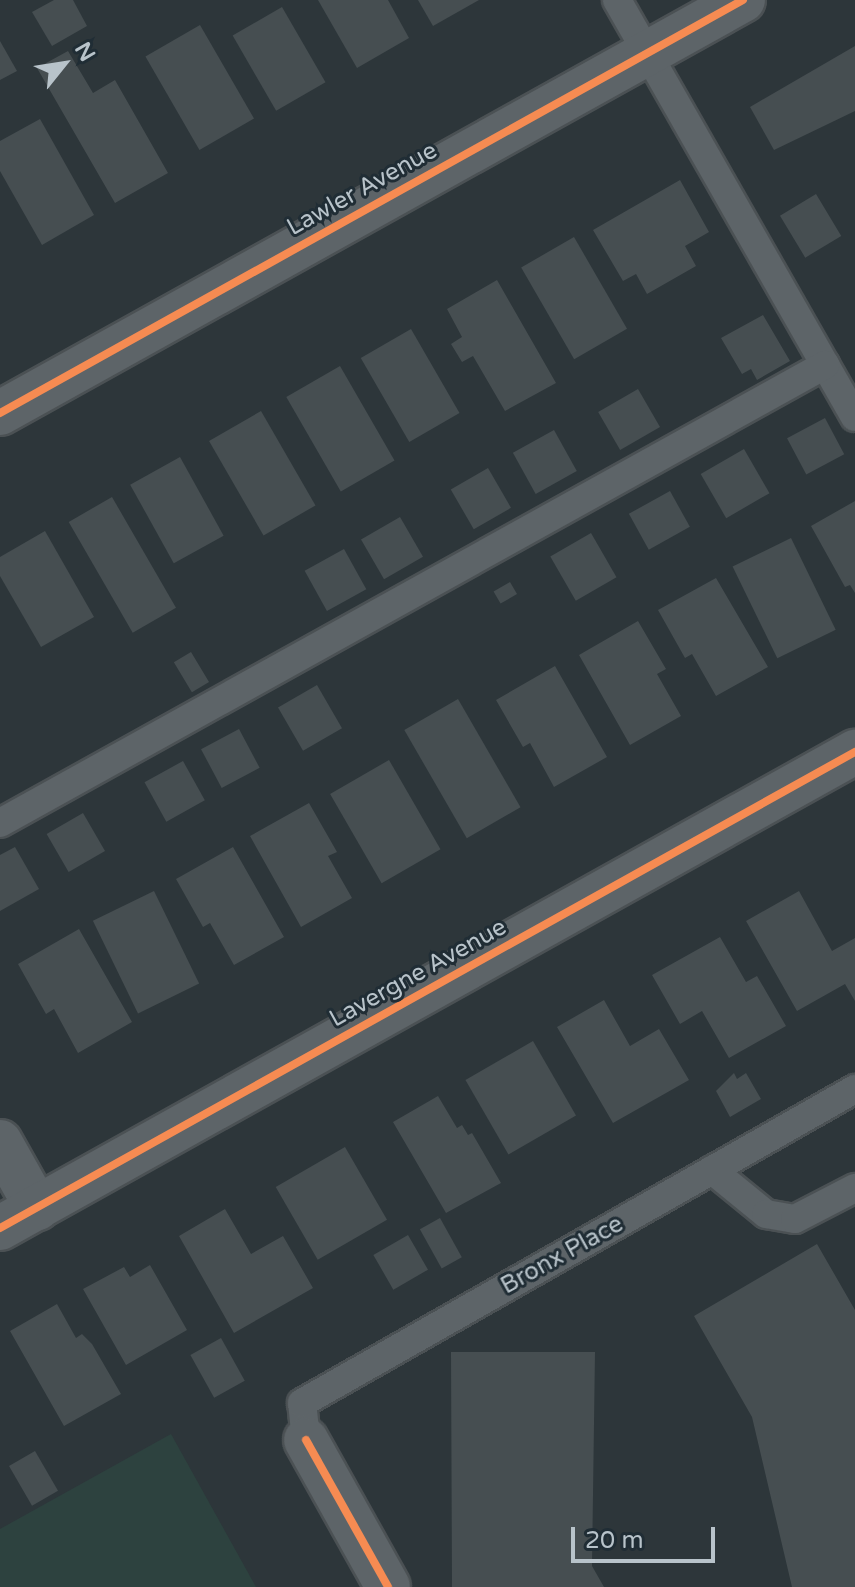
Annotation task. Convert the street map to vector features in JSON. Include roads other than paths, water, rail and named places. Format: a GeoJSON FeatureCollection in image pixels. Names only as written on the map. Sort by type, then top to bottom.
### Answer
{"type":"FeatureCollection","features":[{"type":"Feature","properties":{"kind":"street","name":"Lawler Avenue"},"geometry":{"type":"LineString","coordinates":[[0,413],[743,0]]}},
{"type":"Feature","properties":{"kind":"street","name":"Lavergne Avenue"},"geometry":{"type":"LineString","coordinates":[[18,1218],[855,752]]}},
{"type":"Feature","properties":{"kind":"street"},"geometry":{"type":"LineString","coordinates":[[0,1142],[18,1218]]}},
{"type":"Feature","properties":{"kind":"street"},"geometry":{"type":"LineString","coordinates":[[306,1440],[388,1587]]}},
{"type":"Feature","properties":{"kind":"lane"},"geometry":{"type":"LineString","coordinates":[[617,0],[855,417]]}},
{"type":"Feature","properties":{"kind":"lane"},"geometry":{"type":"LineString","coordinates":[[0,823],[825,365]]}},
{"type":"Feature","properties":{"kind":"lane","name":"Bronx Place"},"geometry":{"type":"LineString","coordinates":[[306,1440],[302,1403],[855,1089]]}},
{"type":"Feature","properties":{"kind":"lane"},"geometry":{"type":"LineString","coordinates":[[712,1170],[766,1214],[795,1219],[855,1188]]}}]}
